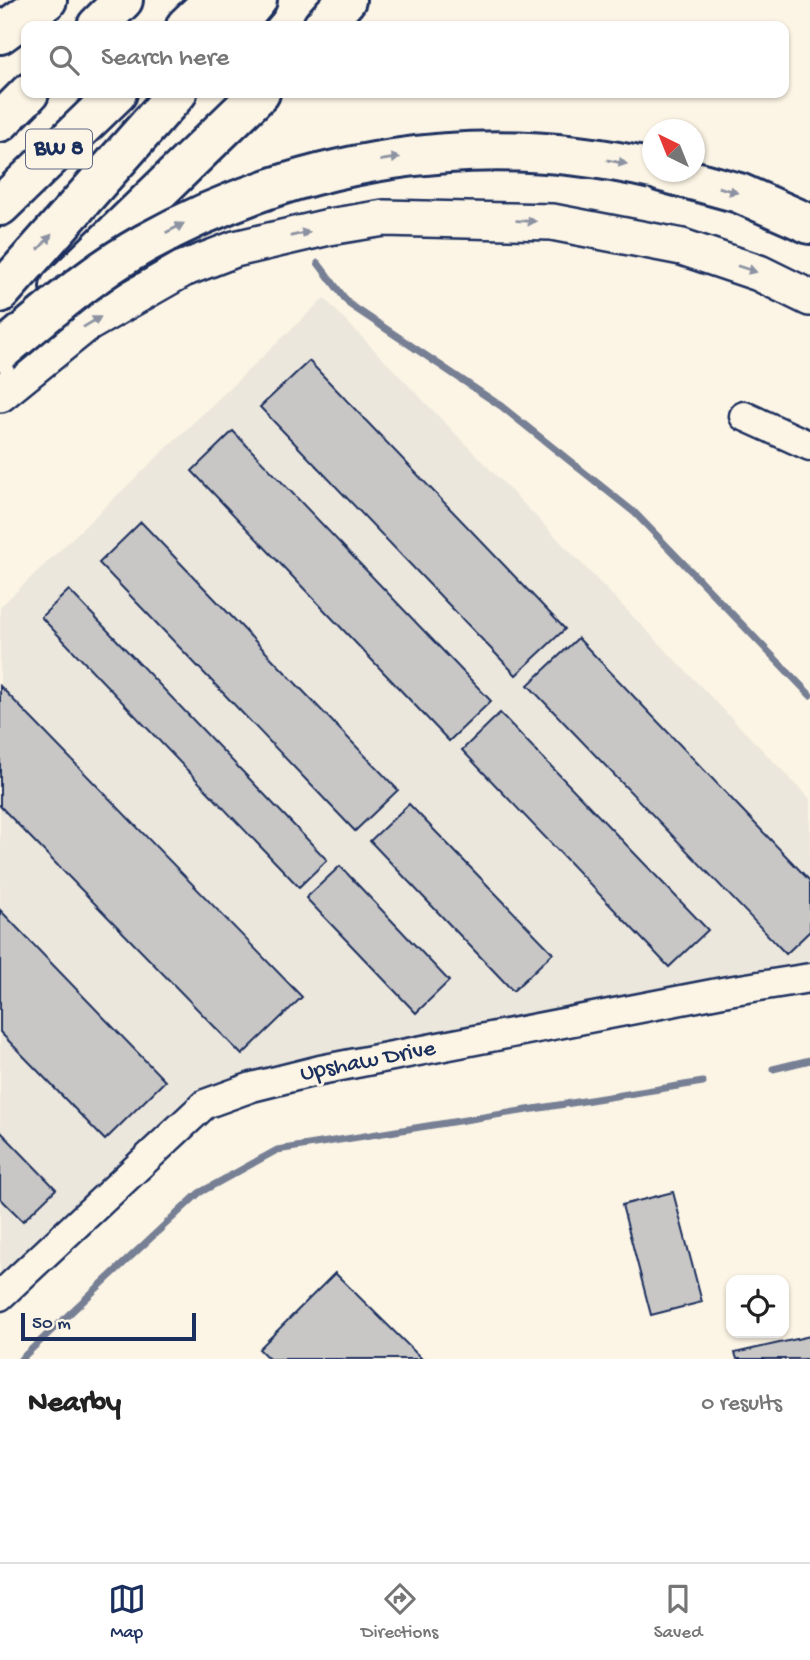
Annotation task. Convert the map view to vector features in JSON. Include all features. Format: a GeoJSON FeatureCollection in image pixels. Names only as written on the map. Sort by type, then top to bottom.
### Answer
{"type":"FeatureCollection","features":[{"type":"Feature","properties":{"kind":"highway"},"geometry":{"type":"LineString","coordinates":[[0,34],[47,0]]}},
{"type":"Feature","properties":{"kind":"highway"},"geometry":{"type":"LineString","coordinates":[[102,21],[123,0]]}},
{"type":"Feature","properties":{"kind":"highway"},"geometry":{"type":"LineString","coordinates":[[191,21],[213,0]]}},
{"type":"Feature","properties":{"kind":"highway"},"geometry":{"type":"LineString","coordinates":[[239,21],[257,0]]}},
{"type":"Feature","properties":{"kind":"highway"},"geometry":{"type":"LineString","coordinates":[[327,21],[346,0]]}},
{"type":"Feature","properties":{"kind":"highway","name":"BW 8"},"geometry":{"type":"LineString","coordinates":[[0,122],[24,98]]}},
{"type":"Feature","properties":{"kind":"highway","name":"BW 8"},"geometry":{"type":"LineString","coordinates":[[0,206],[112,98]]}},
{"type":"Feature","properties":{"kind":"highway"},"geometry":{"type":"LineString","coordinates":[[0,293],[173,98]]}},
{"type":"Feature","properties":{"kind":"highway"},"geometry":{"type":"LineString","coordinates":[[0,344],[255,98]]}},
{"type":"Feature","properties":{"kind":"highway"},"geometry":{"type":"LineString","coordinates":[[0,352],[64,299],[142,245],[248,194],[304,177],[362,163],[415,155],[476,151],[528,151],[587,156],[642,167]]}},
{"type":"Feature","properties":{"kind":"highway"},"geometry":{"type":"LineString","coordinates":[[699,182],[739,193],[810,224]]}},
{"type":"Feature","properties":{"kind":"main road"},"geometry":{"type":"LineString","coordinates":[[338,21],[360,0]]}},
{"type":"Feature","properties":{"kind":"main road"},"geometry":{"type":"LineString","coordinates":[[0,384],[176,181],[261,98]]}},
{"type":"Feature","properties":{"kind":"main road"},"geometry":{"type":"LineString","coordinates":[[0,394],[85,325],[183,269],[235,249],[329,227],[384,218],[552,222],[682,247],[759,273],[810,298]]}},
{"type":"Feature","properties":{"kind":"street"},"geometry":{"type":"LineString","coordinates":[[744,416],[810,446]]}},
{"type":"Feature","properties":{"kind":"street","name":"Upshaw Drive"},"geometry":{"type":"LineString","coordinates":[[0,1296],[205,1104],[252,1087],[320,1070],[728,991],[810,978]]}},
{"type":"Feature","properties":{"kind":"shaded area"},"geometry":{"type":"Polygon","coordinates":[[[324,298],[810,799],[810,979],[205,1104],[0,1296],[0,607],[324,298]]]}},
{"type":"Feature","properties":{"kind":"building"},"geometry":{"type":"Polygon","coordinates":[[[309,361],[565,629],[516,675],[260,407],[309,361]]]}},
{"type":"Feature","properties":{"kind":"building"},"geometry":{"type":"Polygon","coordinates":[[[233,431],[491,701],[449,741],[192,471],[233,431]]]}},
{"type":"Feature","properties":{"kind":"building"},"geometry":{"type":"Polygon","coordinates":[[[141,522],[398,790],[355,831],[99,563],[141,522]]]}},
{"type":"Feature","properties":{"kind":"building"},"geometry":{"type":"Polygon","coordinates":[[[69,590],[327,860],[299,887],[41,617],[69,590]]]}},
{"type":"Feature","properties":{"kind":"building"},"geometry":{"type":"Polygon","coordinates":[[[578,638],[810,881],[810,931],[786,954],[528,685],[578,638]]]}},
{"type":"Feature","properties":{"kind":"building"},"geometry":{"type":"Polygon","coordinates":[[[0,686],[302,997],[242,1055],[0,806],[0,686]]]}},
{"type":"Feature","properties":{"kind":"building"},"geometry":{"type":"Polygon","coordinates":[[[500,713],[708,930],[669,967],[462,750],[500,713]]]}},
{"type":"Feature","properties":{"kind":"building"},"geometry":{"type":"Polygon","coordinates":[[[409,804],[553,953],[513,991],[370,841],[409,804]]]}},
{"type":"Feature","properties":{"kind":"building"},"geometry":{"type":"Polygon","coordinates":[[[340,866],[449,981],[416,1013],[306,898],[340,866]]]}},
{"type":"Feature","properties":{"kind":"building"},"geometry":{"type":"Polygon","coordinates":[[[0,910],[165,1081],[105,1140],[0,1032],[0,910]]]}},
{"type":"Feature","properties":{"kind":"building"},"geometry":{"type":"Polygon","coordinates":[[[0,1131],[56,1189],[23,1221],[0,1198],[0,1131]]]}},
{"type":"Feature","properties":{"kind":"building"},"geometry":{"type":"Polygon","coordinates":[[[673,1192],[702,1302],[651,1315],[622,1205],[673,1192]]]}},
{"type":"Feature","properties":{"kind":"building"},"geometry":{"type":"Polygon","coordinates":[[[335,1273],[422,1359],[269,1359],[259,1349],[335,1273]]]}},
{"type":"Feature","properties":{"kind":"building"},"geometry":{"type":"Polygon","coordinates":[[[810,1336],[810,1359],[737,1359],[735,1353],[810,1336]]]}},
{"type":"Feature","properties":{"kind":"waterway"},"geometry":{"type":"LineString","coordinates":[[318,263],[349,304],[501,406],[635,513],[810,695]]}},
{"type":"Feature","properties":{"kind":"waterway"},"geometry":{"type":"LineString","coordinates":[[773,1069],[810,1060]]}},
{"type":"Feature","properties":{"kind":"waterway"},"geometry":{"type":"LineString","coordinates":[[21,1359],[199,1193],[277,1150],[703,1082]]}}]}
